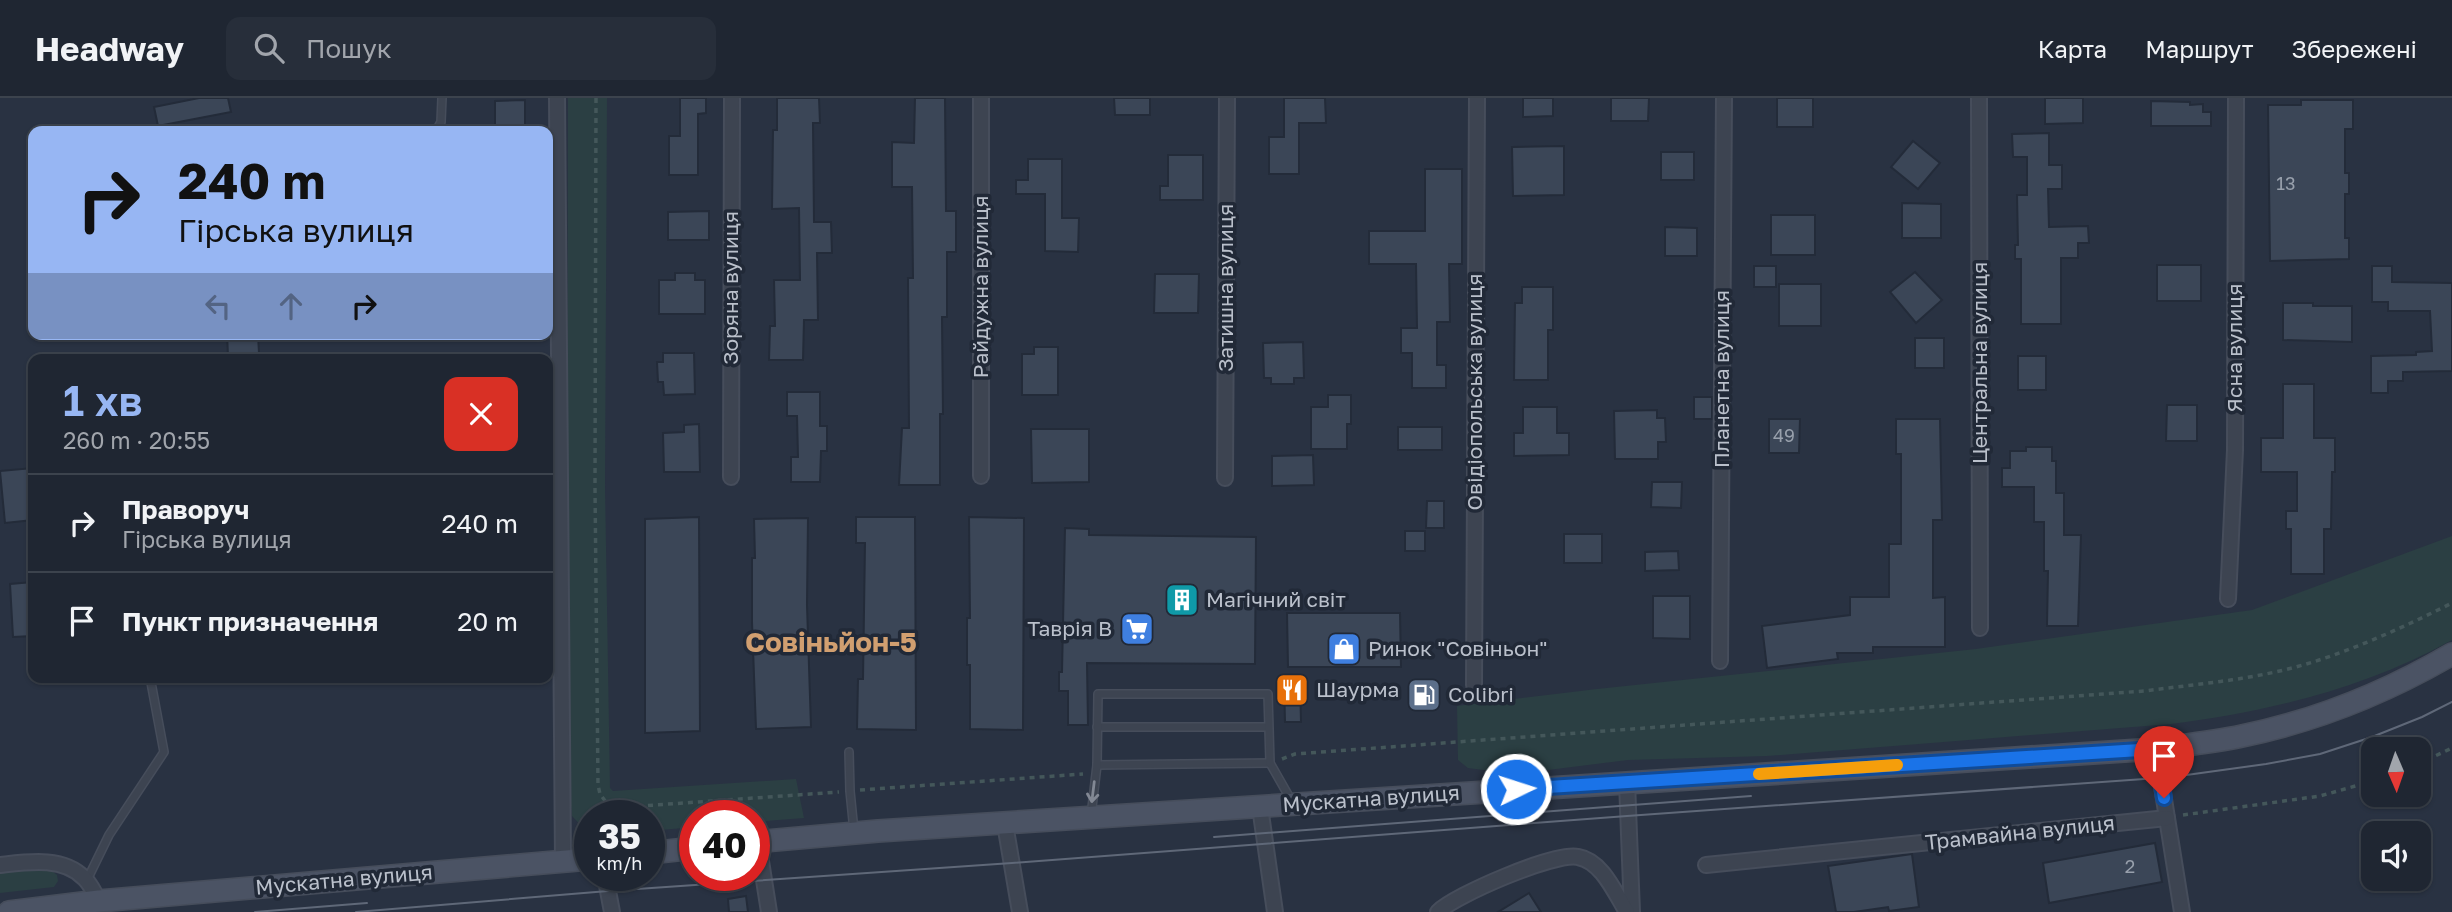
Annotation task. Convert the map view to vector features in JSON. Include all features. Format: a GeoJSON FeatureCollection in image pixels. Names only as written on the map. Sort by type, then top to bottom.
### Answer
{"type":"FeatureCollection","features":[{"type":"Feature","properties":{"kind":"street"},"geometry":{"type":"LineString","coordinates":[[557,98],[563,862]]}},
{"type":"Feature","properties":{"kind":"street","name":"Зоряна вулиця"},"geometry":{"type":"LineString","coordinates":[[731,477],[732,98]]}},
{"type":"Feature","properties":{"kind":"street","name":"Райдужна вулиця"},"geometry":{"type":"LineString","coordinates":[[981,98],[981,476]]}},
{"type":"Feature","properties":{"kind":"street","name":"Затишна вулиця"},"geometry":{"type":"LineString","coordinates":[[1225,478],[1227,98]]}},
{"type":"Feature","properties":{"kind":"street","name":"Овідіопольська вулиця"},"geometry":{"type":"LineString","coordinates":[[1474,685],[1476,98]]}},
{"type":"Feature","properties":{"kind":"street","name":"Планетна вулиця"},"geometry":{"type":"LineString","coordinates":[[1720,661],[1724,98]]}},
{"type":"Feature","properties":{"kind":"street","name":"Центральна вулиця"},"geometry":{"type":"LineString","coordinates":[[1979,98],[1980,628]]}},
{"type":"Feature","properties":{"kind":"street","name":"Ясна вулиця"},"geometry":{"type":"LineString","coordinates":[[2228,599],[2235,450],[2236,98]]}},
{"type":"Feature","properties":{"kind":"street","name":"Мускатна вулиця"},"geometry":{"type":"LineString","coordinates":[[770,841],[854,832],[2156,749],[2241,737],[2302,720],[2371,695],[2452,654]]}},
{"type":"Feature","properties":{"kind":"street"},"geometry":{"type":"LineString","coordinates":[[2156,749],[2182,912]]}},
{"type":"Feature","properties":{"kind":"street"},"geometry":{"type":"LineString","coordinates":[[1627,782],[1629,912]]}},
{"type":"Feature","properties":{"kind":"street"},"geometry":{"type":"LineString","coordinates":[[1260,807],[1275,912]]}},
{"type":"Feature","properties":{"kind":"street","name":"Трамвайна вулиця"},"geometry":{"type":"LineString","coordinates":[[1706,865],[2167,818]]}},
{"type":"Feature","properties":{"kind":"street"},"geometry":{"type":"LineString","coordinates":[[1005,824],[1020,912]]}},
{"type":"Feature","properties":{"kind":"street"},"geometry":{"type":"LineString","coordinates":[[1438,912],[1469,892],[1560,857],[1579,856],[1597,866],[1629,912]]}},
{"type":"Feature","properties":{"kind":"street"},"geometry":{"type":"LineString","coordinates":[[0,865],[38,861],[57,864],[78,872],[87,880],[99,901]]}},
{"type":"Feature","properties":{"kind":"street","name":"Мускатна вулиця"},"geometry":{"type":"LineString","coordinates":[[9,912],[99,901],[574,861]]}},
{"type":"Feature","properties":{"kind":"street"},"geometry":{"type":"LineString","coordinates":[[609,891],[612,912]]}},
{"type":"Feature","properties":{"kind":"street"},"geometry":{"type":"LineString","coordinates":[[765,891],[769,912]]}},
{"type":"Feature","properties":{"kind":"lane"},"geometry":{"type":"LineString","coordinates":[[438,126],[442,98]]}},
{"type":"Feature","properties":{"kind":"lane"},"geometry":{"type":"LineString","coordinates":[[87,880],[109,835],[164,752],[151,683]]}},
{"type":"Feature","properties":{"kind":"lane"},"geometry":{"type":"LineString","coordinates":[[1090,818],[1096,769],[1098,694],[1268,694],[1270,763],[1294,803]]}},
{"type":"Feature","properties":{"kind":"lane"},"geometry":{"type":"LineString","coordinates":[[1097,727],[1268,727]]}},
{"type":"Feature","properties":{"kind":"lane"},"geometry":{"type":"LineString","coordinates":[[849,752],[854,832]]}},
{"type":"Feature","properties":{"kind":"lane"},"geometry":{"type":"LineString","coordinates":[[1096,769],[1270,763]]}},
{"type":"Feature","properties":{"kind":"path"},"geometry":{"type":"LineString","coordinates":[[596,98],[595,487],[600,794],[608,804],[627,807],[1096,769]]}},
{"type":"Feature","properties":{"kind":"path"},"geometry":{"type":"LineString","coordinates":[[1270,763],[1294,754],[2130,692],[2247,678],[2303,665],[2358,646],[2418,621],[2452,603]]}},
{"type":"Feature","properties":{"kind":"path"},"geometry":{"type":"LineString","coordinates":[[2431,758],[2452,748]]}},
{"type":"Feature","properties":{"kind":"path"},"geometry":{"type":"LineString","coordinates":[[2167,818],[2320,796],[2361,784]]}},
{"type":"Feature","properties":{"kind":"green space"},"geometry":{"type":"Polygon","coordinates":[[[568,98],[607,98],[605,486],[610,788],[613,791],[796,779],[804,818],[770,821],[770,800],[679,800],[679,828],[665,830],[665,800],[574,800],[574,818],[569,787],[568,98]]]}},
{"type":"Feature","properties":{"kind":"green space"},"geometry":{"type":"Polygon","coordinates":[[[2452,536],[2452,640],[2385,672],[2316,696],[2280,705],[2171,724],[1767,756],[1628,760],[1515,774],[1468,768],[1458,760],[1457,706],[1976,649],[2252,610],[2452,536]]]}},
{"type":"Feature","properties":{"kind":"green space"},"geometry":{"type":"Polygon","coordinates":[[[40,869],[52,871],[57,875],[58,881],[54,887],[0,893],[0,873],[40,869]]]}},
{"type":"Feature","properties":{"kind":"building"},"geometry":{"type":"Polygon","coordinates":[[[199,98],[228,98],[231,112],[158,126],[154,107],[199,98]]]}},
{"type":"Feature","properties":{"kind":"building"},"geometry":{"type":"Polygon","coordinates":[[[680,98],[706,98],[706,113],[698,114],[698,175],[669,175],[669,136],[680,136],[680,98]]]}},
{"type":"Feature","properties":{"kind":"building"},"geometry":{"type":"Polygon","coordinates":[[[777,98],[819,98],[820,123],[813,123],[814,222],[831,222],[832,253],[817,253],[818,320],[804,320],[803,360],[769,360],[770,326],[775,326],[774,280],[800,280],[799,208],[772,209],[773,130],[777,130],[777,98]]]}},
{"type":"Feature","properties":{"kind":"building"},"geometry":{"type":"Polygon","coordinates":[[[915,98],[945,98],[946,211],[956,211],[956,252],[947,252],[947,317],[942,317],[943,414],[940,414],[940,485],[899,485],[902,428],[909,428],[908,278],[913,278],[912,187],[892,187],[892,142],[914,143],[915,98]]]}},
{"type":"Feature","properties":{"kind":"building"},"geometry":{"type":"Polygon","coordinates":[[[1114,98],[1150,98],[1150,115],[1115,115],[1114,98]]]}},
{"type":"Feature","properties":{"kind":"building"},"geometry":{"type":"Polygon","coordinates":[[[1284,98],[1325,98],[1326,123],[1299,123],[1299,174],[1269,174],[1269,137],[1284,137],[1284,98]]]}},
{"type":"Feature","properties":{"kind":"building"},"geometry":{"type":"Polygon","coordinates":[[[1523,98],[1553,98],[1553,116],[1523,117],[1523,98]]]}},
{"type":"Feature","properties":{"kind":"building"},"geometry":{"type":"Polygon","coordinates":[[[1611,98],[1649,98],[1648,121],[1611,121],[1611,98]]]}},
{"type":"Feature","properties":{"kind":"building"},"geometry":{"type":"Polygon","coordinates":[[[1777,98],[1813,98],[1813,127],[1777,127],[1777,98]]]}},
{"type":"Feature","properties":{"kind":"building"},"geometry":{"type":"Polygon","coordinates":[[[2045,98],[2083,98],[2083,123],[2045,124],[2045,98]]]}},
{"type":"Feature","properties":{"kind":"building"},"geometry":{"type":"Polygon","coordinates":[[[525,100],[525,126],[495,126],[495,101],[525,100]]]}},
{"type":"Feature","properties":{"kind":"building"},"geometry":{"type":"Polygon","coordinates":[[[2301,100],[2353,100],[2353,129],[2345,129],[2345,173],[2349,173],[2349,194],[2345,194],[2345,238],[2349,238],[2349,259],[2270,261],[2268,105],[2301,105],[2301,100]]]}},
{"type":"Feature","properties":{"kind":"building"},"geometry":{"type":"Polygon","coordinates":[[[2151,101],[2203,104],[2203,112],[2211,112],[2211,126],[2151,126],[2151,101]]]}},
{"type":"Feature","properties":{"kind":"building"},"geometry":{"type":"Polygon","coordinates":[[[2049,133],[2049,165],[2062,165],[2062,189],[2048,189],[2049,227],[2088,226],[2089,243],[2078,243],[2078,258],[2061,258],[2061,324],[2021,324],[2021,259],[2015,259],[2015,245],[2018,245],[2017,195],[2027,195],[2027,157],[2013,157],[2012,134],[2049,133]]]}},
{"type":"Feature","properties":{"kind":"building"},"geometry":{"type":"Polygon","coordinates":[[[1913,141],[1940,163],[1918,189],[1891,167],[1913,141]]]}},
{"type":"Feature","properties":{"kind":"building"},"geometry":{"type":"Polygon","coordinates":[[[1564,146],[1564,195],[1513,196],[1512,147],[1564,146]]]}},
{"type":"Feature","properties":{"kind":"building"},"geometry":{"type":"Polygon","coordinates":[[[1661,152],[1694,152],[1694,180],[1661,180],[1661,152]]]}},
{"type":"Feature","properties":{"kind":"building"},"geometry":{"type":"Polygon","coordinates":[[[1168,155],[1203,155],[1203,200],[1160,200],[1160,186],[1168,186],[1168,155]]]}},
{"type":"Feature","properties":{"kind":"building"},"geometry":{"type":"Polygon","coordinates":[[[1028,159],[1062,159],[1062,218],[1079,218],[1078,252],[1045,251],[1045,194],[1016,194],[1016,180],[1028,180],[1028,159]]]}},
{"type":"Feature","properties":{"kind":"building"},"geometry":{"type":"Polygon","coordinates":[[[1425,169],[1462,169],[1462,264],[1449,264],[1450,322],[1437,322],[1437,365],[1446,365],[1446,388],[1412,388],[1412,353],[1401,353],[1401,328],[1417,328],[1416,264],[1369,264],[1369,231],[1425,231],[1425,169]]]}},
{"type":"Feature","properties":{"kind":"building"},"geometry":{"type":"Polygon","coordinates":[[[1902,203],[1941,204],[1941,238],[1902,238],[1902,203]]]}},
{"type":"Feature","properties":{"kind":"building"},"geometry":{"type":"Polygon","coordinates":[[[709,211],[709,240],[668,240],[668,212],[709,211]]]}},
{"type":"Feature","properties":{"kind":"building"},"geometry":{"type":"Polygon","coordinates":[[[1771,215],[1815,215],[1815,255],[1771,255],[1771,215]]]}},
{"type":"Feature","properties":{"kind":"building"},"geometry":{"type":"Polygon","coordinates":[[[1665,227],[1697,228],[1697,256],[1665,256],[1665,227]]]}},
{"type":"Feature","properties":{"kind":"building"},"geometry":{"type":"Polygon","coordinates":[[[2157,265],[2201,265],[2201,301],[2157,301],[2157,265]]]}},
{"type":"Feature","properties":{"kind":"building"},"geometry":{"type":"Polygon","coordinates":[[[1754,266],[1776,266],[1776,287],[1754,287],[1754,266]]]}},
{"type":"Feature","properties":{"kind":"building"},"geometry":{"type":"Polygon","coordinates":[[[2372,266],[2392,266],[2392,282],[2452,283],[2452,371],[2403,372],[2403,381],[2388,381],[2388,393],[2371,393],[2371,356],[2416,355],[2416,352],[2432,351],[2430,311],[2388,311],[2388,302],[2372,302],[2372,266]]]}},
{"type":"Feature","properties":{"kind":"building"},"geometry":{"type":"Polygon","coordinates":[[[1915,272],[1942,300],[1916,323],[1890,292],[1915,272]]]}},
{"type":"Feature","properties":{"kind":"building"},"geometry":{"type":"Polygon","coordinates":[[[675,273],[695,273],[695,280],[705,280],[705,314],[659,314],[659,280],[675,280],[675,273]]]}},
{"type":"Feature","properties":{"kind":"building"},"geometry":{"type":"Polygon","coordinates":[[[1155,274],[1199,274],[1198,313],[1154,313],[1155,274]]]}},
{"type":"Feature","properties":{"kind":"building"},"geometry":{"type":"Polygon","coordinates":[[[1779,284],[1821,284],[1821,326],[1779,326],[1779,284]]]}},
{"type":"Feature","properties":{"kind":"building"},"geometry":{"type":"Polygon","coordinates":[[[1522,287],[1553,287],[1553,330],[1548,330],[1548,380],[1514,380],[1515,303],[1522,303],[1522,287]]]}},
{"type":"Feature","properties":{"kind":"building"},"geometry":{"type":"Polygon","coordinates":[[[2283,303],[2352,306],[2352,342],[2283,340],[2283,303]]]}},
{"type":"Feature","properties":{"kind":"building"},"geometry":{"type":"Polygon","coordinates":[[[1915,338],[1944,338],[1944,368],[1915,368],[1915,338]]]}},
{"type":"Feature","properties":{"kind":"building"},"geometry":{"type":"Polygon","coordinates":[[[227,340],[258,340],[259,353],[228,354],[227,340]]]}},
{"type":"Feature","properties":{"kind":"building"},"geometry":{"type":"Polygon","coordinates":[[[1303,342],[1304,378],[1294,378],[1294,384],[1271,384],[1271,378],[1264,378],[1263,343],[1303,342]]]}},
{"type":"Feature","properties":{"kind":"building"},"geometry":{"type":"Polygon","coordinates":[[[1034,347],[1058,347],[1058,395],[1022,395],[1022,354],[1034,354],[1034,347]]]}},
{"type":"Feature","properties":{"kind":"building"},"geometry":{"type":"Polygon","coordinates":[[[663,353],[694,353],[695,394],[664,395],[663,382],[658,382],[657,362],[663,362],[663,353]]]}},
{"type":"Feature","properties":{"kind":"building"},"geometry":{"type":"Polygon","coordinates":[[[2018,356],[2046,356],[2046,390],[2018,390],[2018,356]]]}},
{"type":"Feature","properties":{"kind":"building"},"geometry":{"type":"Polygon","coordinates":[[[2283,384],[2314,384],[2314,438],[2335,438],[2331,529],[2324,529],[2324,574],[2291,574],[2291,529],[2286,529],[2286,511],[2297,511],[2297,472],[2261,472],[2261,438],[2283,438],[2283,384]]]}},
{"type":"Feature","properties":{"kind":"building"},"geometry":{"type":"Polygon","coordinates":[[[787,392],[820,392],[820,426],[827,426],[827,451],[821,451],[820,482],[791,482],[791,457],[798,457],[797,416],[787,416],[787,392]]]}},
{"type":"Feature","properties":{"kind":"building"},"geometry":{"type":"Polygon","coordinates":[[[1328,395],[1351,395],[1351,424],[1347,424],[1347,449],[1311,449],[1311,407],[1328,407],[1328,395]]]}},
{"type":"Feature","properties":{"kind":"building"},"geometry":{"type":"Polygon","coordinates":[[[1694,397],[1712,397],[1712,419],[1694,419],[1694,397]]]}},
{"type":"Feature","properties":{"kind":"building"},"geometry":{"type":"Polygon","coordinates":[[[2167,405],[2197,405],[2197,441],[2166,441],[2167,405]]]}},
{"type":"Feature","properties":{"kind":"building"},"geometry":{"type":"Polygon","coordinates":[[[1523,407],[1557,407],[1557,433],[1569,433],[1569,455],[1514,456],[1514,433],[1523,433],[1523,407]]]}},
{"type":"Feature","properties":{"kind":"building"},"geometry":{"type":"Polygon","coordinates":[[[1657,410],[1657,418],[1665,418],[1666,442],[1658,442],[1658,459],[1615,459],[1614,411],[1657,410]]]}},
{"type":"Feature","properties":{"kind":"building"},"geometry":{"type":"Polygon","coordinates":[[[1769,419],[1800,419],[1799,453],[1769,453],[1769,419]]]}},
{"type":"Feature","properties":{"kind":"building"},"geometry":{"type":"Polygon","coordinates":[[[1896,419],[1940,419],[1942,520],[1933,520],[1933,598],[1945,597],[1945,647],[1873,647],[1873,653],[1837,653],[1838,659],[1767,668],[1762,626],[1850,615],[1850,597],[1889,597],[1889,544],[1901,544],[1901,454],[1896,454],[1896,419]]]}},
{"type":"Feature","properties":{"kind":"building"},"geometry":{"type":"Polygon","coordinates":[[[699,424],[700,472],[664,472],[663,433],[684,432],[684,425],[699,424]]]}},
{"type":"Feature","properties":{"kind":"building"},"geometry":{"type":"Polygon","coordinates":[[[1398,427],[1442,427],[1442,450],[1398,450],[1398,427]]]}},
{"type":"Feature","properties":{"kind":"building"},"geometry":{"type":"Polygon","coordinates":[[[1031,429],[1089,429],[1089,482],[1032,483],[1031,429]]]}},
{"type":"Feature","properties":{"kind":"building"},"geometry":{"type":"Polygon","coordinates":[[[2026,447],[2052,447],[2052,461],[2056,461],[2056,493],[2064,493],[2064,535],[2081,535],[2078,626],[2047,626],[2048,571],[2044,571],[2044,522],[2034,522],[2034,487],[2002,487],[2002,468],[2010,468],[2010,451],[2026,451],[2026,447]]]}},
{"type":"Feature","properties":{"kind":"building"},"geometry":{"type":"Polygon","coordinates":[[[1313,455],[1314,485],[1272,486],[1272,456],[1313,455]]]}},
{"type":"Feature","properties":{"kind":"building"},"geometry":{"type":"Polygon","coordinates":[[[28,468],[28,521],[5,523],[0,471],[28,468]]]}},
{"type":"Feature","properties":{"kind":"building"},"geometry":{"type":"Polygon","coordinates":[[[1652,482],[1682,482],[1681,508],[1651,507],[1652,482]]]}},
{"type":"Feature","properties":{"kind":"building"},"geometry":{"type":"Polygon","coordinates":[[[1427,501],[1444,501],[1444,528],[1426,528],[1427,501]]]}},
{"type":"Feature","properties":{"kind":"building"},"geometry":{"type":"Polygon","coordinates":[[[699,517],[700,731],[645,733],[645,519],[699,517]]]}},
{"type":"Feature","properties":{"kind":"building"},"geometry":{"type":"Polygon","coordinates":[[[856,517],[915,517],[916,730],[857,729],[858,679],[863,679],[865,543],[856,543],[856,517]]]}},
{"type":"Feature","properties":{"kind":"building"},"geometry":{"type":"Polygon","coordinates":[[[969,517],[1024,518],[1023,730],[970,729],[970,665],[967,665],[967,618],[970,618],[969,517]]]}},
{"type":"Feature","properties":{"kind":"building"},"geometry":{"type":"Polygon","coordinates":[[[808,518],[807,605],[811,727],[756,729],[752,622],[754,519],[808,518]]]}},
{"type":"Feature","properties":{"kind":"building","name":"Магічний світ"},"geometry":{"type":"Polygon","coordinates":[[[1065,528],[1089,529],[1089,535],[1256,537],[1255,664],[1087,663],[1088,725],[1068,725],[1068,691],[1059,691],[1059,672],[1062,672],[1065,528]]]}},
{"type":"Feature","properties":{"kind":"building"},"geometry":{"type":"Polygon","coordinates":[[[1405,531],[1425,531],[1425,551],[1405,551],[1405,531]]]}},
{"type":"Feature","properties":{"kind":"building"},"geometry":{"type":"Polygon","coordinates":[[[1564,534],[1602,534],[1602,563],[1564,563],[1564,534]]]}},
{"type":"Feature","properties":{"kind":"building"},"geometry":{"type":"Polygon","coordinates":[[[1678,551],[1679,570],[1645,571],[1645,552],[1678,551]]]}},
{"type":"Feature","properties":{"kind":"building"},"geometry":{"type":"Polygon","coordinates":[[[28,582],[28,636],[13,637],[10,584],[28,582]]]}},
{"type":"Feature","properties":{"kind":"building"},"geometry":{"type":"Polygon","coordinates":[[[1653,596],[1690,596],[1690,639],[1653,638],[1653,596]]]}},
{"type":"Feature","properties":{"kind":"building","name":"Ринок \"Совіньон\""},"geometry":{"type":"Polygon","coordinates":[[[1287,613],[1400,613],[1401,667],[1288,667],[1287,613]]]}},
{"type":"Feature","properties":{"kind":"building"},"geometry":{"type":"Polygon","coordinates":[[[1284,680],[1300,680],[1301,722],[1285,722],[1284,680]]]}},
{"type":"Feature","properties":{"kind":"building"},"geometry":{"type":"Polygon","coordinates":[[[2155,843],[2162,882],[2049,903],[2043,863],[2155,843]]]}},
{"type":"Feature","properties":{"kind":"building"},"geometry":{"type":"Polygon","coordinates":[[[1912,854],[1919,907],[1889,911],[1888,907],[1836,912],[1828,866],[1912,854]]]}},
{"type":"Feature","properties":{"kind":"building"},"geometry":{"type":"Polygon","coordinates":[[[1529,893],[1541,912],[1498,912],[1529,893]]]}},
{"type":"Feature","properties":{"kind":"building"},"geometry":{"type":"Polygon","coordinates":[[[746,896],[748,912],[729,912],[728,899],[746,896]]]}},
{"type":"Feature","properties":{"kind":"tram line"},"geometry":{"type":"LineString","coordinates":[[356,912],[608,891],[2172,777],[2320,754],[2372,737],[2452,702]]}},
{"type":"Feature","properties":{"kind":"tram line"},"geometry":{"type":"LineString","coordinates":[[1214,837],[1751,796]]}},
{"type":"Feature","properties":{"kind":"tram line"},"geometry":{"type":"LineString","coordinates":[[255,912],[367,903]]}},
{"type":"Feature","properties":{"kind":"slow traffic"},"geometry":{"type":"LineString","coordinates":[[1759,774],[1897,765]]}},
{"type":"Feature","properties":{"kind":"place","name":"Магічний світ"},"geometry":{"type":"Point","coordinates":[1182,600]}},
{"type":"Feature","properties":{"kind":"place","name":"Таврія В"},"geometry":{"type":"Point","coordinates":[1137,629]}},
{"type":"Feature","properties":{"kind":"place","name":"Ринок \"Совіньон\""},"geometry":{"type":"Point","coordinates":[1344,649]}},
{"type":"Feature","properties":{"kind":"place","name":"Шаурма"},"geometry":{"type":"Point","coordinates":[1292,690]}},
{"type":"Feature","properties":{"kind":"place","name":"Colibri"},"geometry":{"type":"Point","coordinates":[1424,695]}},
{"type":"Feature","properties":{"kind":"district","name":"Совіньйон-5"},"geometry":{"type":"Point","coordinates":[831,642]}},
{"type":"Feature","properties":{"kind":"route"},"geometry":{"type":"LineString","coordinates":[[1516,789],[2156,749],[2164,798]]}}]}
